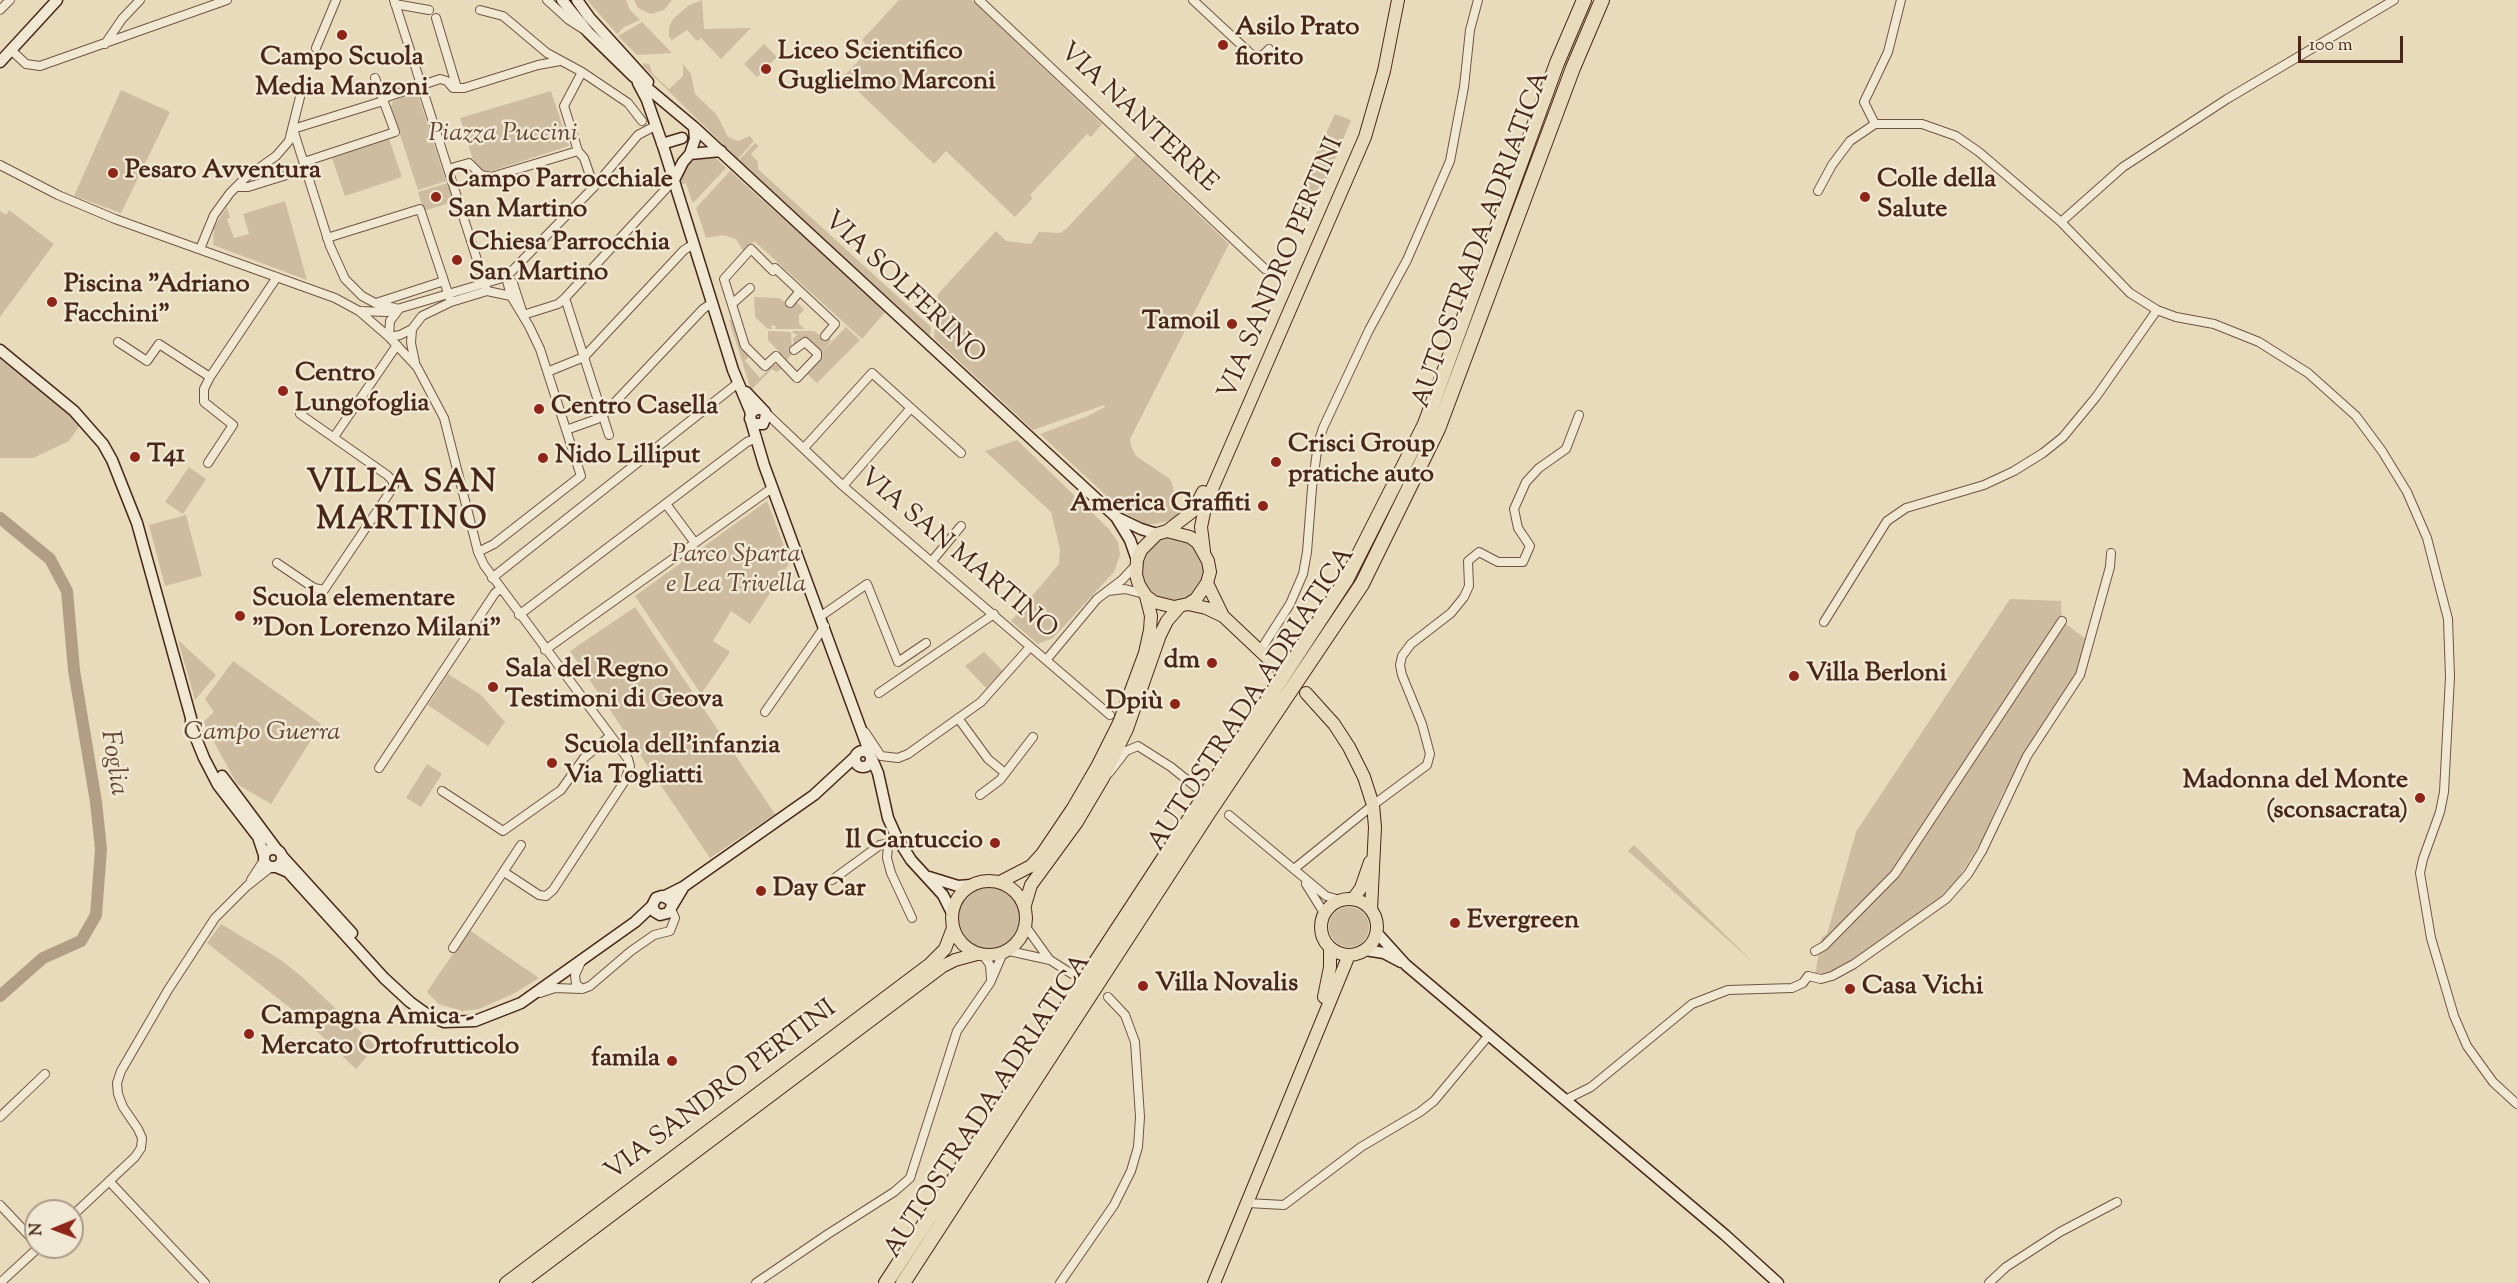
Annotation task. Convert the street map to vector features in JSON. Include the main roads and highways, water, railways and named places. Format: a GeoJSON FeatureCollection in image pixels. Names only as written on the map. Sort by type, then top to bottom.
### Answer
{"type":"FeatureCollection","features":[{"type":"Feature","properties":{"kind":"highway","name":"AUTOSTRADA ADRIATICA"},"geometry":{"type":"LineString","coordinates":[[886,1283],[1346,580],[1425,424],[1557,63],[1584,0]]}},
{"type":"Feature","properties":{"kind":"highway","name":"AUTOSTRADA ADRIATICA"},"geometry":{"type":"LineString","coordinates":[[903,1283],[1209,812],[1362,584],[1438,429],[1573,68],[1602,0]]}},
{"type":"Feature","properties":{"kind":"main road","name":"VIA SANDRO PERTINI"},"geometry":{"type":"LineString","coordinates":[[1145,595],[1139,585],[1136,562],[1141,550],[1162,532],[1193,511],[1199,500],[1337,188],[1368,105],[1381,59],[1392,0]]}},
{"type":"Feature","properties":{"kind":"main road","name":"VIA SANDRO PERTINI"},"geometry":{"type":"LineString","coordinates":[[1207,583],[1210,572],[1201,527],[1206,503],[1365,136],[1386,60],[1398,0]]}},
{"type":"Feature","properties":{"kind":"main road"},"geometry":{"type":"LineString","coordinates":[[1162,532],[1190,537],[1204,551]]}},
{"type":"Feature","properties":{"kind":"main road"},"geometry":{"type":"LineString","coordinates":[[1025,905],[1031,885],[1077,822],[1103,778],[1127,729],[1167,621],[1184,605],[1196,598],[1207,583],[1223,615],[1276,666]]}},
{"type":"Feature","properties":{"kind":"main road"},"geometry":{"type":"LineString","coordinates":[[1145,595],[1164,606],[1184,605],[1223,615]]}},
{"type":"Feature","properties":{"kind":"main road"},"geometry":{"type":"LineString","coordinates":[[1000,882],[1031,866],[1042,854],[1098,765],[1119,723],[1144,653],[1151,616],[1145,595]]}},
{"type":"Feature","properties":{"kind":"main road"},"geometry":{"type":"LineString","coordinates":[[1306,693],[1334,724],[1349,747],[1364,777],[1373,805],[1374,849],[1371,909],[1377,924],[1377,933],[1365,950],[1349,955],[1330,948]]}},
{"type":"Feature","properties":{"kind":"main road"},"geometry":{"type":"LineString","coordinates":[[1353,899],[1361,888],[1374,849]]}},
{"type":"Feature","properties":{"kind":"main road"},"geometry":{"type":"LineString","coordinates":[[980,955],[966,948],[958,939],[953,928],[952,913],[956,902],[971,885],[990,881],[1000,882],[1019,895],[1025,905]]}},
{"type":"Feature","properties":{"kind":"main road"},"geometry":{"type":"LineString","coordinates":[[1315,1036],[1328,983],[1330,948],[1321,932],[1324,913],[1340,900],[1353,899],[1371,909]]}},
{"type":"Feature","properties":{"kind":"main road","name":"VIA SANDRO PERTINI"},"geometry":{"type":"LineString","coordinates":[[521,1283],[943,966],[955,960],[1006,952],[1022,936],[1026,927],[1025,905]]}},
{"type":"Feature","properties":{"kind":"main road","name":"VIA SANDRO PERTINI"},"geometry":{"type":"LineString","coordinates":[[506,1283],[930,964],[945,949],[953,928]]}},
{"type":"Feature","properties":{"kind":"main road"},"geometry":{"type":"LineString","coordinates":[[1214,1283],[1349,955]]}},
{"type":"Feature","properties":{"kind":"waterway","name":"Foglia"},"geometry":{"type":"LineString","coordinates":[[0,518],[50,559],[67,591],[74,670],[96,802],[101,849],[96,915],[81,941],[43,958],[0,996]]}},
{"type":"Feature","properties":{"kind":"place","name":"Campo Scuola Media Manzoni"},"geometry":{"type":"Point","coordinates":[342,35]}},
{"type":"Feature","properties":{"kind":"place","name":"Asilo Prato fiorito"},"geometry":{"type":"Point","coordinates":[1223,45]}},
{"type":"Feature","properties":{"kind":"place","name":"Liceo Scientifico Guglielmo Marconi"},"geometry":{"type":"Point","coordinates":[766,69]}},
{"type":"Feature","properties":{"kind":"place","name":"Pesaro Avventura"},"geometry":{"type":"Point","coordinates":[113,173]}},
{"type":"Feature","properties":{"kind":"place","name":"Campo Parrocchiale San Martino"},"geometry":{"type":"Point","coordinates":[436,197]}},
{"type":"Feature","properties":{"kind":"place","name":"Colle della Salute"},"geometry":{"type":"Point","coordinates":[1865,197]}},
{"type":"Feature","properties":{"kind":"place","name":"Chiesa Parrocchia San Martino"},"geometry":{"type":"Point","coordinates":[457,260]}},
{"type":"Feature","properties":{"kind":"place","name":"Piscina \"Adriano Facchini\""},"geometry":{"type":"Point","coordinates":[52,302]}},
{"type":"Feature","properties":{"kind":"place","name":"Tamoil"},"geometry":{"type":"Point","coordinates":[1232,324]}},
{"type":"Feature","properties":{"kind":"place","name":"Centro Lungofoglia"},"geometry":{"type":"Point","coordinates":[283,391]}},
{"type":"Feature","properties":{"kind":"place","name":"Centro Casella"},"geometry":{"type":"Point","coordinates":[539,409]}},
{"type":"Feature","properties":{"kind":"place","name":"T41"},"geometry":{"type":"Point","coordinates":[135,457]}},
{"type":"Feature","properties":{"kind":"place","name":"Nido Lilliput"},"geometry":{"type":"Point","coordinates":[543,458]}},
{"type":"Feature","properties":{"kind":"place","name":"Crisci Group pratiche auto"},"geometry":{"type":"Point","coordinates":[1276,462]}},
{"type":"Feature","properties":{"kind":"place","name":"America Graffiti"},"geometry":{"type":"Point","coordinates":[1263,506]}},
{"type":"Feature","properties":{"kind":"place","name":"Scuola elementare \"Don Lorenzo Milani\""},"geometry":{"type":"Point","coordinates":[240,616]}},
{"type":"Feature","properties":{"kind":"place","name":"dm"},"geometry":{"type":"Point","coordinates":[1212,663]}},
{"type":"Feature","properties":{"kind":"place","name":"Villa Berloni"},"geometry":{"type":"Point","coordinates":[1794,676]}},
{"type":"Feature","properties":{"kind":"place","name":"Sala del Regno Testimoni di Geova"},"geometry":{"type":"Point","coordinates":[493,687]}},
{"type":"Feature","properties":{"kind":"place","name":"Dpiù"},"geometry":{"type":"Point","coordinates":[1175,704]}},
{"type":"Feature","properties":{"kind":"place","name":"Scuola dell'infanzia Via Togliatti"},"geometry":{"type":"Point","coordinates":[552,763]}},
{"type":"Feature","properties":{"kind":"place","name":"Madonna del Monte (sconsacrata)"},"geometry":{"type":"Point","coordinates":[2420,798]}},
{"type":"Feature","properties":{"kind":"place","name":"Il Cantuccio"},"geometry":{"type":"Point","coordinates":[995,843]}},
{"type":"Feature","properties":{"kind":"place","name":"Day Car"},"geometry":{"type":"Point","coordinates":[761,891]}},
{"type":"Feature","properties":{"kind":"place","name":"Evergreen"},"geometry":{"type":"Point","coordinates":[1455,923]}},
{"type":"Feature","properties":{"kind":"place","name":"Villa Novalis"},"geometry":{"type":"Point","coordinates":[1143,986]}},
{"type":"Feature","properties":{"kind":"place","name":"Casa Vichi"},"geometry":{"type":"Point","coordinates":[1850,989]}},
{"type":"Feature","properties":{"kind":"place","name":"Campagna Amica - Mercato Ortofrutticolo"},"geometry":{"type":"Point","coordinates":[249,1034]}},
{"type":"Feature","properties":{"kind":"place","name":"famila"},"geometry":{"type":"Point","coordinates":[672,1061]}},
{"type":"Feature","properties":{"kind":"district","name":"VILLA SAN MARTINO"},"geometry":{"type":"Point","coordinates":[402,504]}},
{"type":"Feature","properties":{"kind":"park label","name":"Piazza Puccini"},"geometry":{"type":"Point","coordinates":[503,136]}},
{"type":"Feature","properties":{"kind":"park label","name":"Parco Sparta e Lea Trivella"},"geometry":{"type":"Point","coordinates":[736,572]}},
{"type":"Feature","properties":{"kind":"park label","name":"Campo Guerra"},"geometry":{"type":"Point","coordinates":[262,735]}}]}
